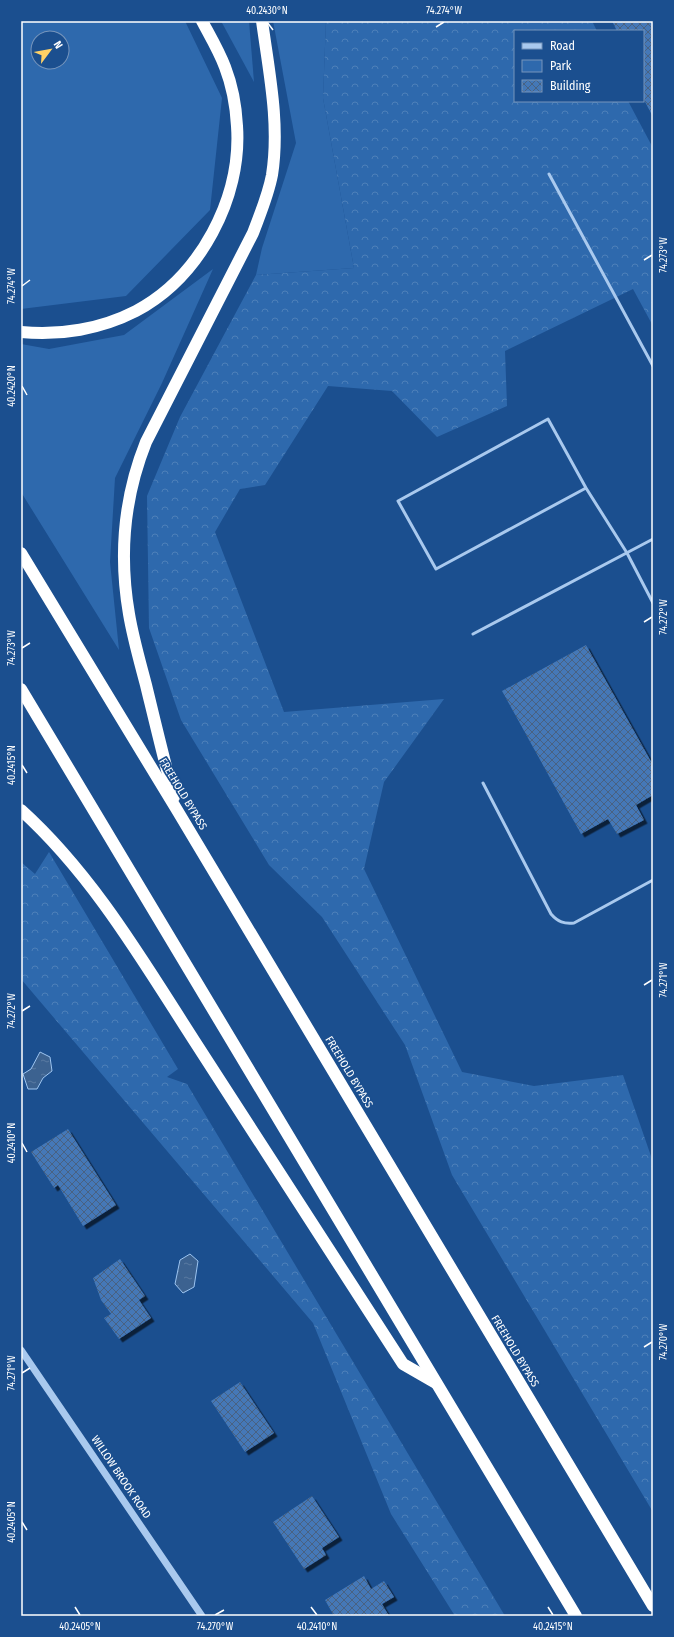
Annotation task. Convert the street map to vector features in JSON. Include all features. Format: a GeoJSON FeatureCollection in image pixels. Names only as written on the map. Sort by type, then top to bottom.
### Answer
{"type":"FeatureCollection","features":[{"type":"Feature","properties":{"kind":"highway"},"geometry":{"type":"LineString","coordinates":[[21,332],[51,334],[72,331],[111,321],[136,311],[174,283],[192,264],[205,246],[218,223],[231,185],[237,153],[237,127],[234,99],[225,67],[202,21]]}},
{"type":"Feature","properties":{"kind":"highway"},"geometry":{"type":"LineString","coordinates":[[177,810],[129,615],[124,576],[126,515],[136,466],[146,442],[253,233],[264,205],[272,176],[275,142],[275,116],[262,21]]}},
{"type":"Feature","properties":{"kind":"highway","name":"FREEHOLD BYPASS"},"geometry":{"type":"LineString","coordinates":[[21,553],[177,810],[653,1606]]}},
{"type":"Feature","properties":{"kind":"highway"},"geometry":{"type":"LineString","coordinates":[[21,689],[576,1616]]}},
{"type":"Feature","properties":{"kind":"highway"},"geometry":{"type":"LineString","coordinates":[[21,810],[42,829],[76,867],[128,938],[403,1364],[438,1384]]}},
{"type":"Feature","properties":{"kind":"street","name":"WILLOW BROOK ROAD"},"geometry":{"type":"LineString","coordinates":[[21,1350],[202,1616]]}},
{"type":"Feature","properties":{"kind":"lane"},"geometry":{"type":"LineString","coordinates":[[549,174],[653,366]]}},
{"type":"Feature","properties":{"kind":"lane"},"geometry":{"type":"LineString","coordinates":[[586,488],[436,569],[398,501],[548,419],[586,488],[627,553],[653,603]]}},
{"type":"Feature","properties":{"kind":"lane"},"geometry":{"type":"LineString","coordinates":[[473,634],[653,539]]}},
{"type":"Feature","properties":{"kind":"lane"},"geometry":{"type":"LineString","coordinates":[[483,783],[555,919],[564,924],[574,923],[653,880]]}},
{"type":"Feature","properties":{"kind":"green space"},"geometry":{"type":"Polygon","coordinates":[[[21,21],[185,21],[222,98],[210,210],[126,296],[21,309],[21,21]]]}},
{"type":"Feature","properties":{"kind":"green space"},"geometry":{"type":"Polygon","coordinates":[[[221,21],[249,21],[254,82],[221,21]]]}},
{"type":"Feature","properties":{"kind":"green space"},"geometry":{"type":"Polygon","coordinates":[[[273,21],[326,21],[323,98],[354,268],[256,275],[262,248],[296,143],[273,21]]]}},
{"type":"Feature","properties":{"kind":"green space"},"geometry":{"type":"Polygon","coordinates":[[[326,21],[592,21],[596,30],[514,30],[514,102],[629,102],[653,148],[653,326],[633,289],[505,351],[507,406],[437,437],[392,391],[328,386],[265,485],[240,489],[215,532],[284,712],[444,699],[384,782],[364,869],[462,1072],[534,1086],[623,1075],[653,1162],[653,1512],[452,1175],[405,1045],[322,917],[269,865],[181,720],[149,628],[147,496],[180,417],[256,275],[354,268],[323,98],[326,21]]]}},
{"type":"Feature","properties":{"kind":"green space"},"geometry":{"type":"Polygon","coordinates":[[[213,269],[162,383],[115,478],[110,562],[119,650],[21,492],[21,344],[49,349],[124,335],[213,269]]]}},
{"type":"Feature","properties":{"kind":"green space"},"geometry":{"type":"Polygon","coordinates":[[[49,852],[178,1069],[167,1077],[187,1084],[505,1616],[455,1616],[391,1514],[313,1323],[21,979],[21,862],[35,874],[49,852]]]}},
{"type":"Feature","properties":{"kind":"water"},"geometry":{"type":"Polygon","coordinates":[[[40,1052],[50,1057],[52,1071],[43,1078],[37,1089],[28,1089],[23,1074],[31,1069],[40,1052]]]}},
{"type":"Feature","properties":{"kind":"water"},"geometry":{"type":"Polygon","coordinates":[[[190,1254],[198,1261],[194,1287],[183,1293],[175,1284],[180,1260],[190,1254]]]}},
{"type":"Feature","properties":{"kind":"building"},"geometry":{"type":"Polygon","coordinates":[[[612,21],[653,21],[653,117],[644,100],[644,30],[616,30],[612,21]]]}},
{"type":"Feature","properties":{"kind":"building"},"geometry":{"type":"Polygon","coordinates":[[[586,645],[653,765],[653,795],[636,805],[644,820],[617,834],[608,819],[581,834],[502,691],[586,645]]]}},
{"type":"Feature","properties":{"kind":"building"},"geometry":{"type":"Polygon","coordinates":[[[68,1129],[116,1205],[83,1226],[58,1185],[54,1188],[31,1152],[68,1129]]]}},
{"type":"Feature","properties":{"kind":"building"},"geometry":{"type":"Polygon","coordinates":[[[120,1259],[145,1296],[139,1300],[151,1318],[119,1339],[104,1318],[111,1314],[101,1300],[93,1278],[120,1259]]]}},
{"type":"Feature","properties":{"kind":"building"},"geometry":{"type":"Polygon","coordinates":[[[240,1382],[274,1433],[245,1452],[211,1401],[240,1382]]]}},
{"type":"Feature","properties":{"kind":"building"},"geometry":{"type":"Polygon","coordinates":[[[312,1496],[339,1537],[322,1548],[326,1555],[304,1569],[273,1522],[312,1496]]]}},
{"type":"Feature","properties":{"kind":"building"},"geometry":{"type":"Polygon","coordinates":[[[364,1576],[371,1589],[384,1581],[394,1597],[382,1604],[389,1616],[334,1616],[325,1600],[364,1576]]]}}]}
